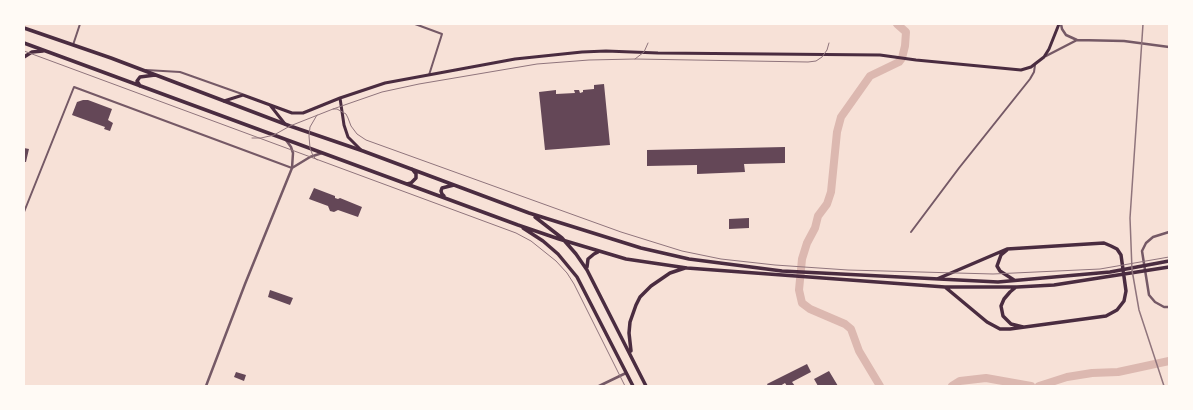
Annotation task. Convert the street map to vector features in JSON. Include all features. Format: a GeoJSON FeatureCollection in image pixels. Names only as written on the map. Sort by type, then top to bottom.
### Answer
{"type":"FeatureCollection","features":[{"type":"Feature","properties":{"kind":"main road"},"geometry":{"type":"LineString","coordinates":[[224,101],[243,95],[292,113],[304,113],[340,98],[385,83],[515,59],[606,51],[658,53],[880,55],[1015,70],[1026,69],[1044,57],[1060,24]]}},
{"type":"Feature","properties":{"kind":"main road"},"geometry":{"type":"LineString","coordinates":[[24,28],[144,70],[224,101],[529,213],[630,245],[689,259],[782,271],[998,282],[1110,272],[1169,261]]}},
{"type":"Feature","properties":{"kind":"main road"},"geometry":{"type":"LineString","coordinates":[[24,43],[518,225],[599,252],[626,259],[687,268],[945,287],[1017,287],[1054,285],[1169,267]]}},
{"type":"Feature","properties":{"kind":"main road"},"geometry":{"type":"LineString","coordinates":[[24,57],[32,52],[46,51]]}},
{"type":"Feature","properties":{"kind":"main road"},"geometry":{"type":"LineString","coordinates":[[140,86],[138,81],[140,77],[156,75]]}},
{"type":"Feature","properties":{"kind":"main road"},"geometry":{"type":"LineString","coordinates":[[340,98],[344,124],[348,137],[363,151]]}},
{"type":"Feature","properties":{"kind":"main road"},"geometry":{"type":"LineString","coordinates":[[269,104],[286,124]]}},
{"type":"Feature","properties":{"kind":"main road"},"geometry":{"type":"LineString","coordinates":[[406,184],[411,183],[416,178],[416,174],[412,169]]}},
{"type":"Feature","properties":{"kind":"main road"},"geometry":{"type":"LineString","coordinates":[[448,199],[442,194],[442,188],[455,185]]}},
{"type":"Feature","properties":{"kind":"main road"},"geometry":{"type":"LineString","coordinates":[[529,213],[550,227],[565,241],[587,270],[646,386]]}},
{"type":"Feature","properties":{"kind":"main road"},"geometry":{"type":"LineString","coordinates":[[518,225],[543,241],[558,254],[578,277],[632,386]]}},
{"type":"Feature","properties":{"kind":"main road"},"geometry":{"type":"LineString","coordinates":[[935,279],[1007,249],[1104,243],[1117,249],[1121,255],[1126,291],[1124,301],[1117,310],[1106,316],[1010,329],[1000,329],[987,322],[945,287]]}},
{"type":"Feature","properties":{"kind":"main road"},"geometry":{"type":"LineString","coordinates":[[1007,249],[1001,256],[997,266],[1000,272],[1015,280]]}},
{"type":"Feature","properties":{"kind":"main road"},"geometry":{"type":"LineString","coordinates":[[587,270],[586,265],[588,259],[599,252]]}},
{"type":"Feature","properties":{"kind":"main road"},"geometry":{"type":"LineString","coordinates":[[631,354],[629,333],[630,322],[640,298],[651,286],[670,274],[687,268]]}},
{"type":"Feature","properties":{"kind":"main road"},"geometry":{"type":"LineString","coordinates":[[1017,287],[1004,299],[1001,306],[1003,316],[1011,324],[1024,327]]}},
{"type":"Feature","properties":{"kind":"street"},"geometry":{"type":"LineString","coordinates":[[73,45],[80,24]]}},
{"type":"Feature","properties":{"kind":"street"},"geometry":{"type":"LineString","coordinates":[[415,24],[442,34],[429,75]]}},
{"type":"Feature","properties":{"kind":"street"},"geometry":{"type":"LineString","coordinates":[[1060,24],[1066,35],[1077,40]]}},
{"type":"Feature","properties":{"kind":"street"},"geometry":{"type":"LineString","coordinates":[[1044,57],[1077,40],[1124,40],[1169,47]]}},
{"type":"Feature","properties":{"kind":"street"},"geometry":{"type":"LineString","coordinates":[[911,232],[959,168],[1030,80],[1034,72],[1035,64]]}},
{"type":"Feature","properties":{"kind":"street"},"geometry":{"type":"LineString","coordinates":[[144,70],[180,72],[243,95]]}},
{"type":"Feature","properties":{"kind":"street"},"geometry":{"type":"LineString","coordinates":[[24,212],[74,87],[292,168]]}},
{"type":"Feature","properties":{"kind":"street"},"geometry":{"type":"LineString","coordinates":[[206,386],[247,277],[292,168],[293,153],[291,147],[284,138]]}},
{"type":"Feature","properties":{"kind":"street"},"geometry":{"type":"LineString","coordinates":[[292,168],[310,156],[323,153]]}},
{"type":"Feature","properties":{"kind":"street"},"geometry":{"type":"LineString","coordinates":[[1169,232],[1163,232],[1153,237],[1146,243],[1142,251],[1149,295],[1155,302],[1164,307],[1169,307]]}},
{"type":"Feature","properties":{"kind":"street"},"geometry":{"type":"LineString","coordinates":[[599,386],[626,373]]}},
{"type":"Feature","properties":{"kind":"building"},"geometry":{"type":"Polygon","coordinates":[[[604,84],[610,145],[545,150],[539,92],[556,90],[556,94],[575,93],[574,90],[579,90],[580,93],[583,92],[583,90],[594,89],[594,85],[604,84]]]}},
{"type":"Feature","properties":{"kind":"building"},"geometry":{"type":"Polygon","coordinates":[[[88,100],[112,109],[108,120],[113,123],[110,131],[104,129],[105,127],[72,115],[77,102],[88,100]]]}},
{"type":"Feature","properties":{"kind":"building"},"geometry":{"type":"Polygon","coordinates":[[[785,147],[785,163],[744,164],[745,172],[697,174],[697,165],[647,166],[647,150],[785,147]]]}},
{"type":"Feature","properties":{"kind":"building"},"geometry":{"type":"Polygon","coordinates":[[[24,148],[29,149],[26,162],[24,162],[24,148]]]}},
{"type":"Feature","properties":{"kind":"building"},"geometry":{"type":"Polygon","coordinates":[[[314,188],[335,196],[335,198],[340,198],[362,207],[358,217],[338,210],[334,212],[330,211],[328,206],[309,199],[314,188]]]}},
{"type":"Feature","properties":{"kind":"building"},"geometry":{"type":"Polygon","coordinates":[[[749,218],[749,228],[729,229],[729,219],[749,218]]]}},
{"type":"Feature","properties":{"kind":"building"},"geometry":{"type":"Polygon","coordinates":[[[270,290],[293,298],[290,305],[268,297],[270,290]]]}},
{"type":"Feature","properties":{"kind":"building"},"geometry":{"type":"Polygon","coordinates":[[[807,364],[811,372],[792,382],[795,386],[787,386],[785,383],[780,386],[768,386],[767,384],[807,364]]]}},
{"type":"Feature","properties":{"kind":"building"},"geometry":{"type":"Polygon","coordinates":[[[829,371],[838,386],[818,386],[814,379],[829,371]]]}},
{"type":"Feature","properties":{"kind":"building"},"geometry":{"type":"Polygon","coordinates":[[[236,372],[246,375],[244,381],[234,377],[236,372]]]}},
{"type":"Feature","properties":{"kind":"waterway"},"geometry":{"type":"LineString","coordinates":[[880,386],[859,351],[851,329],[845,324],[810,309],[802,303],[799,290],[802,259],[807,243],[815,228],[818,216],[827,204],[831,192],[837,132],[841,117],[870,76],[899,62],[902,58],[906,32],[897,24]]}},
{"type":"Feature","properties":{"kind":"waterway"},"geometry":{"type":"LineString","coordinates":[[1039,386],[1067,377],[1092,373],[1118,372],[1169,361]]}},
{"type":"Feature","properties":{"kind":"waterway"},"geometry":{"type":"LineString","coordinates":[[952,386],[960,381],[986,378],[1031,386]]}},
{"type":"Feature","properties":{"kind":"tram line"},"geometry":{"type":"LineString","coordinates":[[635,59],[644,52],[648,43]]}},
{"type":"Feature","properties":{"kind":"tram line"},"geometry":{"type":"LineString","coordinates":[[333,109],[382,92],[419,84],[537,64],[589,60],[635,59],[808,62],[816,61],[822,57],[827,50],[829,43]]}},
{"type":"Feature","properties":{"kind":"tram line"},"geometry":{"type":"LineString","coordinates":[[24,51],[516,233],[531,241],[556,261],[567,273],[574,284],[625,386]]}},
{"type":"Feature","properties":{"kind":"tram line"},"geometry":{"type":"LineString","coordinates":[[252,138],[261,138],[274,135],[290,126],[333,109],[337,109],[346,114],[351,126],[357,134],[366,140],[621,232],[682,251],[721,259],[775,265],[848,270],[993,274],[1100,269],[1169,257]]}},
{"type":"Feature","properties":{"kind":"tram line"},"geometry":{"type":"LineString","coordinates":[[317,115],[310,127],[309,136],[310,148],[313,156],[317,160]]}},
{"type":"Feature","properties":{"kind":"railway"},"geometry":{"type":"LineString","coordinates":[[1143,24],[1130,218],[1132,270],[1139,310],[1164,386]]}}]}
